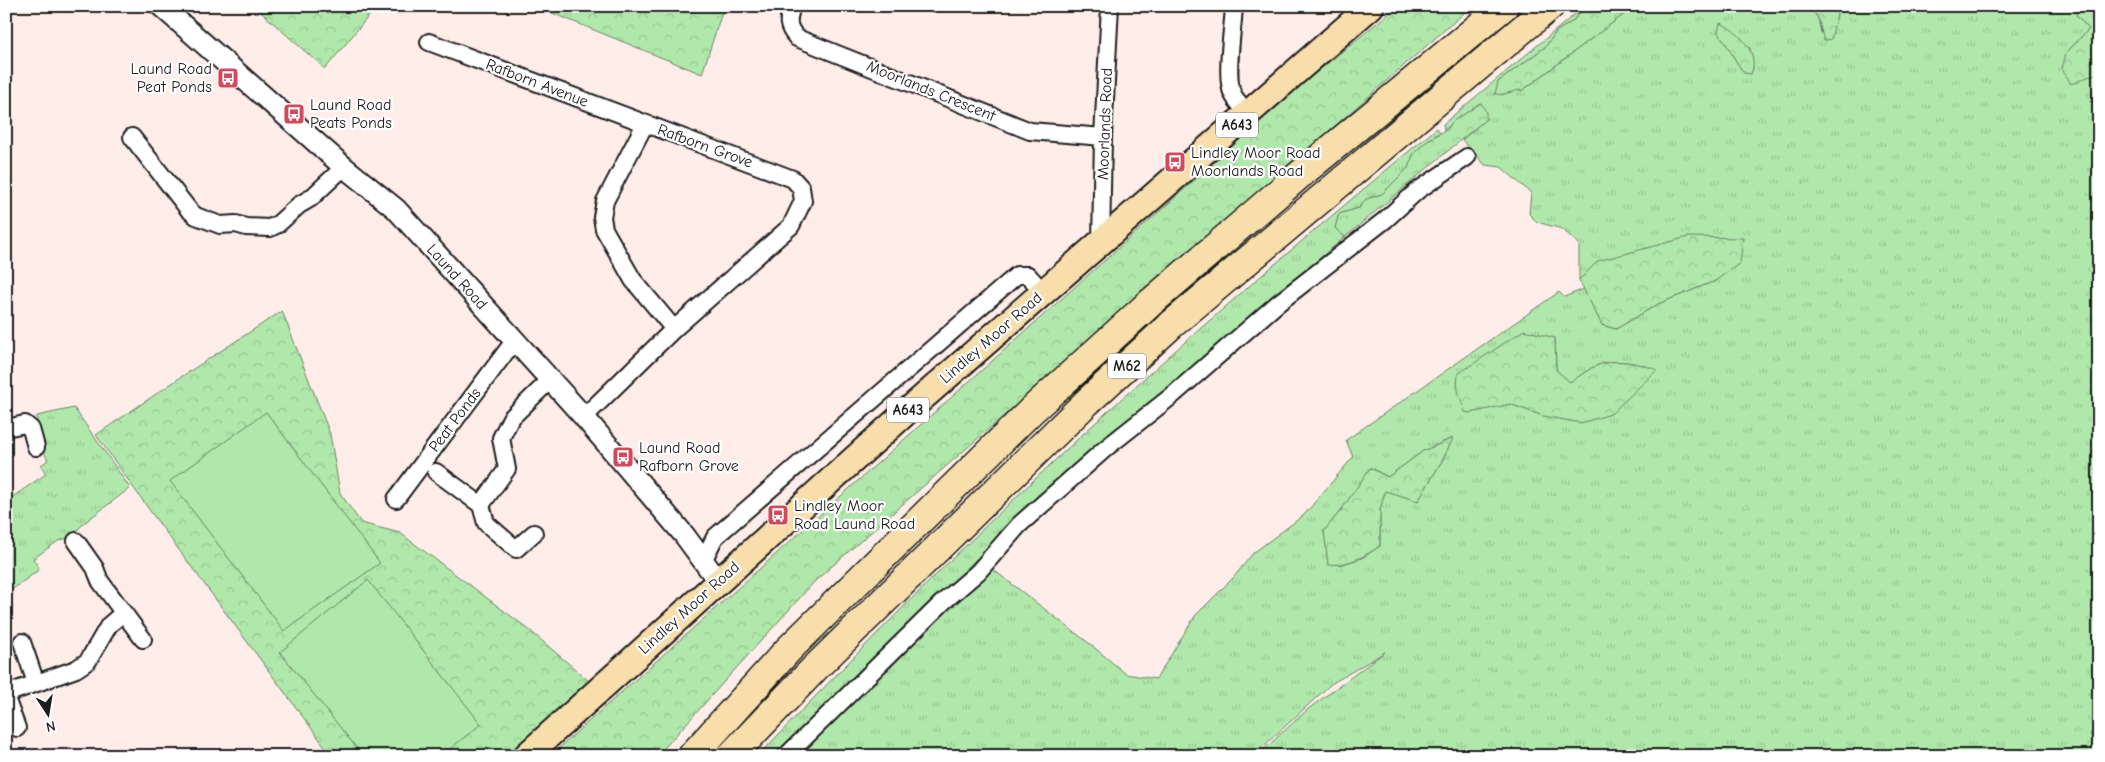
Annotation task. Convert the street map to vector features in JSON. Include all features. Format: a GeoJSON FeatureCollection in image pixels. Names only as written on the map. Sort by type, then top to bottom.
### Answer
{"type":"FeatureCollection","features":[{"type":"Feature","properties":{"kind":"highway","name":"M62"},"geometry":{"type":"LineString","coordinates":[[692,756],[788,650],[1032,410],[1149,304],[1297,177],[1504,6]]}},
{"type":"Feature","properties":{"kind":"highway","name":"M62"},"geometry":{"type":"LineString","coordinates":[[731,756],[828,655],[1086,403],[1157,338],[1550,6]]}},
{"type":"Feature","properties":{"kind":"main road","name":"Lindley Moor Road"},"geometry":{"type":"LineString","coordinates":[[526,756],[904,414],[1371,6]]}},
{"type":"Feature","properties":{"kind":"street","name":"Laund Road"},"geometry":{"type":"LineString","coordinates":[[161,6],[344,167],[396,208],[584,418],[684,536],[718,581]]}},
{"type":"Feature","properties":{"kind":"street","name":"Moorlands Crescent"},"geometry":{"type":"LineString","coordinates":[[792,6],[787,20],[789,30],[798,38],[1030,131],[1103,137]]}},
{"type":"Feature","properties":{"kind":"street","name":"Moorlands Road"},"geometry":{"type":"LineString","coordinates":[[1101,243],[1103,137],[1110,6]]}},
{"type":"Feature","properties":{"kind":"street"},"geometry":{"type":"LineString","coordinates":[[1234,6],[1231,90],[1249,114]]}},
{"type":"Feature","properties":{"kind":"street","name":"Rafborn Avenue"},"geometry":{"type":"LineString","coordinates":[[429,42],[645,124]]}},
{"type":"Feature","properties":{"kind":"street","name":"Rafborn Grove"},"geometry":{"type":"LineString","coordinates":[[584,418],[674,329],[791,226],[803,201],[801,188],[792,179],[645,124],[605,201],[602,217],[604,230],[633,280],[674,329]]}},
{"type":"Feature","properties":{"kind":"street"},"geometry":{"type":"LineString","coordinates":[[132,137],[189,210],[196,216],[220,225],[236,224],[246,227],[270,228],[311,198],[344,167]]}},
{"type":"Feature","properties":{"kind":"street"},"geometry":{"type":"LineString","coordinates":[[786,756],[942,603],[978,572],[1019,525],[1106,448],[1173,395],[1277,304],[1385,220],[1417,191],[1467,157]]}},
{"type":"Feature","properties":{"kind":"street"},"geometry":{"type":"LineString","coordinates":[[704,561],[715,537],[1017,275],[1028,275],[1043,292]]}},
{"type":"Feature","properties":{"kind":"street","name":"Peat Ponds"},"geometry":{"type":"LineString","coordinates":[[396,499],[514,341]]}},
{"type":"Feature","properties":{"kind":"street"},"geometry":{"type":"LineString","coordinates":[[481,505],[507,469],[501,438],[511,418],[550,380]]}},
{"type":"Feature","properties":{"kind":"street"},"geometry":{"type":"LineString","coordinates":[[6,428],[26,424],[31,429],[36,447]]}},
{"type":"Feature","properties":{"kind":"street"},"geometry":{"type":"LineString","coordinates":[[436,472],[481,505],[486,523],[516,549],[534,533]]}},
{"type":"Feature","properties":{"kind":"street"},"geometry":{"type":"LineString","coordinates":[[76,541],[96,568],[100,581],[143,639]]}},
{"type":"Feature","properties":{"kind":"street"},"geometry":{"type":"LineString","coordinates":[[6,694],[76,669],[88,661],[108,625],[123,613]]}},
{"type":"Feature","properties":{"kind":"street"},"geometry":{"type":"LineString","coordinates":[[22,642],[36,683]]}},
{"type":"Feature","properties":{"kind":"street"},"geometry":{"type":"LineString","coordinates":[[6,698],[17,728]]}},
{"type":"Feature","properties":{"kind":"green space"},"geometry":{"type":"Polygon","coordinates":[[[254,6],[377,6],[325,69],[254,6]]]}},
{"type":"Feature","properties":{"kind":"green space"},"geometry":{"type":"Polygon","coordinates":[[[535,6],[724,6],[702,74],[535,6]]]}},
{"type":"Feature","properties":{"kind":"green space"},"geometry":{"type":"Polygon","coordinates":[[[1398,6],[1472,6],[815,581],[657,756],[550,756],[1302,84],[1398,6]]]}},
{"type":"Feature","properties":{"kind":"green space"},"geometry":{"type":"Polygon","coordinates":[[[1586,6],[1635,6],[1523,90],[1495,94],[1498,82],[1545,47],[1557,31],[1573,21],[1586,6]]]}},
{"type":"Feature","properties":{"kind":"green space"},"geometry":{"type":"Polygon","coordinates":[[[1635,6],[1809,6],[1818,18],[1821,33],[1837,15],[1834,6],[2077,6],[2077,15],[2089,29],[2066,53],[2095,74],[2099,69],[2099,730],[2090,734],[2099,750],[2099,756],[1285,756],[1284,754],[1281,756],[1257,756],[1308,709],[1385,652],[1331,684],[1253,756],[801,756],[811,740],[968,590],[977,585],[991,568],[1126,674],[1156,679],[1195,616],[1234,577],[1253,553],[1304,515],[1353,457],[1346,440],[1559,292],[1564,297],[1584,289],[1602,325],[1616,329],[1658,304],[1715,281],[1598,261],[1579,280],[1579,244],[1562,229],[1537,222],[1529,214],[1531,193],[1501,167],[1485,165],[1462,140],[1486,119],[1480,103],[1444,130],[1443,124],[1579,12],[1573,21],[1557,31],[1545,47],[1498,82],[1501,95],[1515,90],[1523,90],[1635,6]],[[1718,32],[1744,73],[1751,73],[1753,68],[1750,48],[1718,32]],[[1555,338],[1510,404],[1543,416],[1656,370],[1627,362],[1605,363],[1591,369],[1570,383],[1556,370],[1555,338]],[[1452,438],[1423,451],[1388,477],[1371,468],[1324,531],[1340,565],[1362,558],[1380,546],[1380,510],[1385,490],[1418,501],[1443,459],[1452,438]]]}},
{"type":"Feature","properties":{"kind":"green space"},"geometry":{"type":"Polygon","coordinates":[[[1809,6],[1834,6],[1837,15],[1831,39],[1824,41],[1818,18],[1809,6]]]}},
{"type":"Feature","properties":{"kind":"green space"},"geometry":{"type":"Polygon","coordinates":[[[2077,6],[2099,6],[2099,69],[2095,74],[2071,84],[2062,69],[2066,53],[2089,29],[2076,15],[2077,6]]]}},
{"type":"Feature","properties":{"kind":"green space"},"geometry":{"type":"Polygon","coordinates":[[[1720,23],[1727,26],[1746,43],[1753,58],[1751,74],[1744,73],[1718,32],[1720,23]]]}},
{"type":"Feature","properties":{"kind":"green space"},"geometry":{"type":"Polygon","coordinates":[[[1481,103],[1486,112],[1486,119],[1345,237],[1335,228],[1339,214],[1359,208],[1366,199],[1382,194],[1408,168],[1414,153],[1428,140],[1448,129],[1452,122],[1481,103]]]}},
{"type":"Feature","properties":{"kind":"green space"},"geometry":{"type":"Polygon","coordinates":[[[1437,128],[1440,132],[1414,153],[1408,168],[1382,194],[1366,199],[1359,208],[1339,214],[1335,228],[1345,237],[1000,530],[996,545],[986,554],[976,559],[777,756],[758,756],[941,570],[1082,435],[1244,291],[1437,128]]]}},
{"type":"Feature","properties":{"kind":"green space"},"geometry":{"type":"Polygon","coordinates":[[[1688,237],[1743,238],[1740,263],[1715,281],[1658,304],[1616,329],[1602,325],[1579,280],[1598,261],[1688,237]]]}},
{"type":"Feature","properties":{"kind":"green space"},"geometry":{"type":"Polygon","coordinates":[[[282,311],[330,434],[340,493],[361,523],[400,533],[527,628],[590,682],[512,756],[332,756],[96,435],[282,311]]]}},
{"type":"Feature","properties":{"kind":"green space"},"geometry":{"type":"Polygon","coordinates":[[[1524,330],[1555,338],[1556,370],[1570,382],[1594,367],[1612,362],[1636,363],[1657,370],[1611,414],[1581,423],[1543,416],[1510,404],[1471,413],[1465,412],[1457,387],[1458,374],[1524,330]]]}},
{"type":"Feature","properties":{"kind":"green space"},"geometry":{"type":"Polygon","coordinates":[[[74,408],[130,488],[84,523],[71,537],[58,541],[33,559],[40,569],[6,594],[8,500],[46,474],[41,465],[48,460],[39,439],[37,416],[74,408]]]}},
{"type":"Feature","properties":{"kind":"green space"},"geometry":{"type":"Polygon","coordinates":[[[266,412],[380,563],[284,631],[170,481],[266,412]]]}},
{"type":"Feature","properties":{"kind":"green space"},"geometry":{"type":"Polygon","coordinates":[[[1453,438],[1418,501],[1385,491],[1380,510],[1380,546],[1356,560],[1328,565],[1324,531],[1342,509],[1370,468],[1388,477],[1423,451],[1453,438]]]}},
{"type":"Feature","properties":{"kind":"green space"},"geometry":{"type":"Polygon","coordinates":[[[368,580],[481,724],[441,756],[363,756],[280,652],[368,580]]]}},
{"type":"Feature","properties":{"kind":"green space"},"geometry":{"type":"Polygon","coordinates":[[[2099,730],[2099,750],[2090,734],[2099,730]]]}},
{"type":"Feature","properties":{"kind":"place","name":"Laund Road Peat Ponds"},"geometry":{"type":"Point","coordinates":[228,78]}},
{"type":"Feature","properties":{"kind":"place","name":"Laund Road Peats Ponds"},"geometry":{"type":"Point","coordinates":[294,114]}},
{"type":"Feature","properties":{"kind":"place","name":"Lindley Moor Road Moorlands Road"},"geometry":{"type":"Point","coordinates":[1175,162]}},
{"type":"Feature","properties":{"kind":"place","name":"Laund Road Rafborn Grove"},"geometry":{"type":"Point","coordinates":[623,457]}},
{"type":"Feature","properties":{"kind":"place","name":"Lindley Moor Road Laund Road"},"geometry":{"type":"Point","coordinates":[778,515]}}]}
